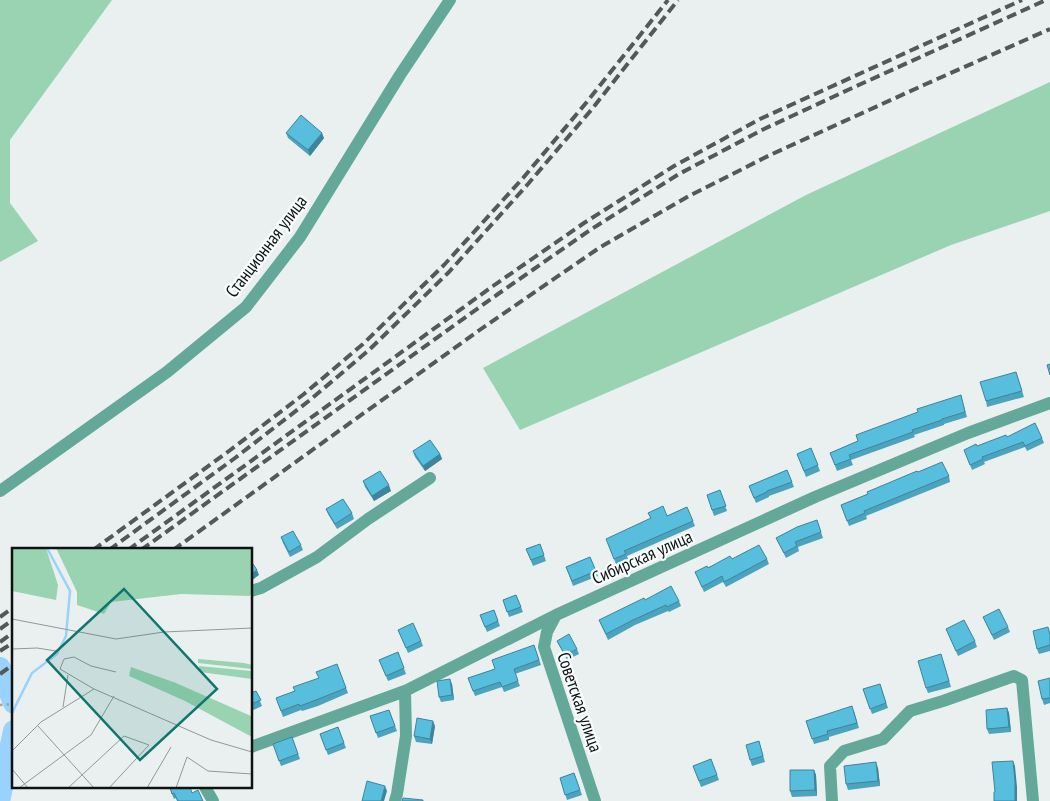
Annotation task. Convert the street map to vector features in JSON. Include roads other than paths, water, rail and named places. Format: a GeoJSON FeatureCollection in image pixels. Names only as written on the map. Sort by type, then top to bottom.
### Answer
{"type":"FeatureCollection","features":[{"type":"Feature","properties":{"kind":"street","name":"Станционная улица"},"geometry":{"type":"LineString","coordinates":[[0,491],[167,372],[246,307],[300,237],[400,74],[450,0]]}},
{"type":"Feature","properties":{"kind":"street","name":"Сибирская улица"},"geometry":{"type":"LineString","coordinates":[[252,747],[406,691],[556,615],[815,497],[968,433],[1050,403]]}},
{"type":"Feature","properties":{"kind":"street"},"geometry":{"type":"LineString","coordinates":[[252,591],[261,588],[317,557],[368,519],[430,478]]}},
{"type":"Feature","properties":{"kind":"street","name":"Советская улица"},"geometry":{"type":"LineString","coordinates":[[556,615],[547,632],[544,647],[595,801]]}},
{"type":"Feature","properties":{"kind":"street"},"geometry":{"type":"LineString","coordinates":[[832,801],[830,766],[844,750],[883,739],[910,711],[1014,676],[1022,680],[1033,801]]}},
{"type":"Feature","properties":{"kind":"street"},"geometry":{"type":"LineString","coordinates":[[395,801],[406,736],[406,691]]}},
{"type":"Feature","properties":{"kind":"street"},"geometry":{"type":"LineString","coordinates":[[206,788],[213,801]]}},
{"type":"Feature","properties":{"kind":"waterway"},"geometry":{"type":"LineString","coordinates":[[0,668],[12,698]]}},
{"type":"Feature","properties":{"kind":"waterway"},"geometry":{"type":"LineString","coordinates":[[0,797],[12,740]]}},
{"type":"Feature","properties":{"kind":"railway"},"geometry":{"type":"LineString","coordinates":[[96,548],[304,394],[363,344],[444,265],[523,178],[668,0]]}},
{"type":"Feature","properties":{"kind":"railway"},"geometry":{"type":"LineString","coordinates":[[112,548],[235,458],[310,400],[369,350],[449,272],[528,184],[592,109],[678,0]]}},
{"type":"Feature","properties":{"kind":"railway"},"geometry":{"type":"LineString","coordinates":[[131,548],[493,286],[584,223],[674,166],[760,119],[1022,0]]}},
{"type":"Feature","properties":{"kind":"railway"},"geometry":{"type":"LineString","coordinates":[[144,548],[498,294],[590,230],[679,174],[764,129],[1046,0]]}},
{"type":"Feature","properties":{"kind":"railway"},"geometry":{"type":"LineString","coordinates":[[176,548],[481,329],[599,248],[689,196],[770,155],[1050,29]]}},
{"type":"Feature","properties":{"kind":"railway"},"geometry":{"type":"LineString","coordinates":[[0,617],[12,608]]}},
{"type":"Feature","properties":{"kind":"railway"},"geometry":{"type":"LineString","coordinates":[[0,629],[12,620]]}},
{"type":"Feature","properties":{"kind":"railway"},"geometry":{"type":"LineString","coordinates":[[0,642],[12,633]]}},
{"type":"Feature","properties":{"kind":"railway"},"geometry":{"type":"LineString","coordinates":[[0,651],[12,643]]}},
{"type":"Feature","properties":{"kind":"railway"},"geometry":{"type":"LineString","coordinates":[[0,674],[12,665]]}}]}
